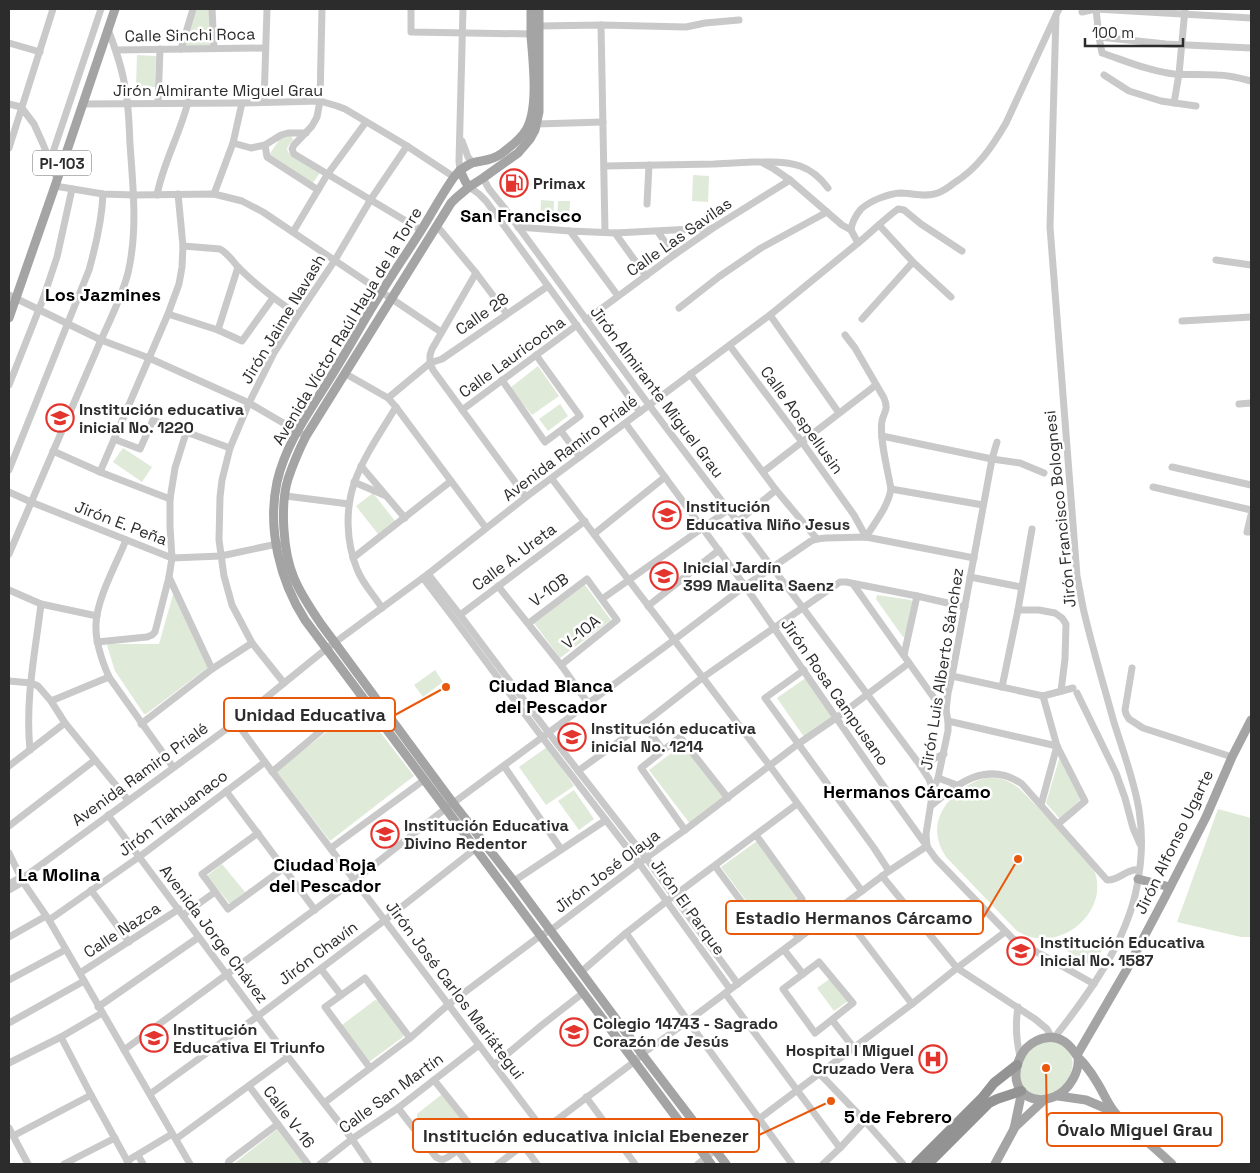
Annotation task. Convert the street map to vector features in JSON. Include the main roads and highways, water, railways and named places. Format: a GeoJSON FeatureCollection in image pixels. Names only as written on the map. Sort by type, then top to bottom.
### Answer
{"type":"FeatureCollection","features":[{"type":"Feature","properties":{"kind":"highway"},"geometry":{"type":"LineString","coordinates":[[916,1164],[1019,1060]]}},
{"type":"Feature","properties":{"kind":"highway"},"geometry":{"type":"LineString","coordinates":[[928,1164],[990,1103],[1022,1091]]}},
{"type":"Feature","properties":{"kind":"main road","name":"PI-103"},"geometry":{"type":"LineString","coordinates":[[9,318],[12,297],[56,183],[115,9]]}},
{"type":"Feature","properties":{"kind":"main road","name":"Avenida Víctor Raúl Haya de la Torre"},"geometry":{"type":"LineString","coordinates":[[531,9],[534,72],[533,104],[529,123],[521,136],[491,160],[473,163],[457,173],[381,292],[297,431],[277,481],[274,512],[281,545],[296,583],[334,642],[726,1164]]}},
{"type":"Feature","properties":{"kind":"main road","name":"Avenida Víctor Raúl Haya de la Torre"},"geometry":{"type":"LineString","coordinates":[[539,9],[540,107],[537,124],[530,139],[518,153],[456,198],[306,436],[294,461],[288,481],[281,545],[281,565],[290,593],[298,608],[326,649],[709,1161]]}},
{"type":"Feature","properties":{"kind":"main road"},"geometry":{"type":"LineString","coordinates":[[473,163],[482,169],[483,178]]}},
{"type":"Feature","properties":{"kind":"main road"},"geometry":{"type":"LineString","coordinates":[[457,173],[469,187]]}},
{"type":"Feature","properties":{"kind":"main road","name":"Jirón Alfonso Ugarte"},"geometry":{"type":"LineString","coordinates":[[1077,1056],[1127,969],[1170,888],[1206,817],[1232,757],[1251,720]]}},
{"type":"Feature","properties":{"kind":"main road"},"geometry":{"type":"LineString","coordinates":[[1139,874],[1170,888]]}},
{"type":"Feature","properties":{"kind":"main road"},"geometry":{"type":"LineString","coordinates":[[1114,1112],[1086,1100],[1058,1096],[1044,1100],[1032,1099],[1022,1091],[1016,1078],[1019,1060],[1025,1050],[1035,1042],[1045,1038],[1053,1038],[1072,1047],[1097,1082],[1114,1112],[1172,1164]]}},
{"type":"Feature","properties":{"kind":"main road"},"geometry":{"type":"LineString","coordinates":[[1058,1096],[1070,1085],[1074,1077],[1078,1067],[1077,1056]]}},
{"type":"Feature","properties":{"kind":"main road"},"geometry":{"type":"LineString","coordinates":[[995,1164],[1014,1129],[1022,1091]]}},
{"type":"Feature","properties":{"kind":"main road"},"geometry":{"type":"LineString","coordinates":[[1014,1129],[1044,1100]]}},
{"type":"Feature","properties":{"kind":"place","name":"Primax"},"geometry":{"type":"Point","coordinates":[514,183]}},
{"type":"Feature","properties":{"kind":"place","name":"Institución educativa inicial No. 1220"},"geometry":{"type":"Point","coordinates":[60,418]}},
{"type":"Feature","properties":{"kind":"place","name":"Institución Educativa Niño Jesus"},"geometry":{"type":"Point","coordinates":[667,515]}},
{"type":"Feature","properties":{"kind":"place","name":"Inicial Jardín 399 Mauelita Saenz"},"geometry":{"type":"Point","coordinates":[664,576]}},
{"type":"Feature","properties":{"kind":"place","name":"Unidad Educativa"},"geometry":{"type":"Point","coordinates":[446,687]}},
{"type":"Feature","properties":{"kind":"place","name":"Institución educativa inicial No. 1214"},"geometry":{"type":"Point","coordinates":[572,737]}},
{"type":"Feature","properties":{"kind":"place","name":"Institución Educativa Divino Redentor"},"geometry":{"type":"Point","coordinates":[385,834]}},
{"type":"Feature","properties":{"kind":"place","name":"Estadio Hermanos Cárcamo"},"geometry":{"type":"Point","coordinates":[1018,859]}},
{"type":"Feature","properties":{"kind":"place","name":"Institución Educativa Inicial No. 1587"},"geometry":{"type":"Point","coordinates":[1021,951]}},
{"type":"Feature","properties":{"kind":"place","name":"Colegio 14743 - Sagrado Corazón de Jesús"},"geometry":{"type":"Point","coordinates":[574,1032]}},
{"type":"Feature","properties":{"kind":"place","name":"Institución Educativa El Triunfo"},"geometry":{"type":"Point","coordinates":[154,1038]}},
{"type":"Feature","properties":{"kind":"place","name":"Hospital I Miguel Cruzado Vera"},"geometry":{"type":"Point","coordinates":[933,1059]}},
{"type":"Feature","properties":{"kind":"place","name":"Óvalo Miguel Grau"},"geometry":{"type":"Point","coordinates":[1046,1068]}},
{"type":"Feature","properties":{"kind":"place","name":"Institución educativa inicial Ebenezer"},"geometry":{"type":"Point","coordinates":[831,1101]}},
{"type":"Feature","properties":{"kind":"district","name":"San Francisco"},"geometry":{"type":"Point","coordinates":[521,215]}},
{"type":"Feature","properties":{"kind":"district","name":"Los Jazmines"},"geometry":{"type":"Point","coordinates":[103,294]}},
{"type":"Feature","properties":{"kind":"district","name":"Ciudad Blanca del Pescador"},"geometry":{"type":"Point","coordinates":[551,695]}},
{"type":"Feature","properties":{"kind":"district","name":"Hermanos Cárcamo"},"geometry":{"type":"Point","coordinates":[907,791]}},
{"type":"Feature","properties":{"kind":"district","name":"La Molina"},"geometry":{"type":"Point","coordinates":[59,874]}},
{"type":"Feature","properties":{"kind":"district","name":"Ciudad Roja del Pescador"},"geometry":{"type":"Point","coordinates":[325,874]}},
{"type":"Feature","properties":{"kind":"district","name":"5 de Febrero"},"geometry":{"type":"Point","coordinates":[898,1116]}}]}
